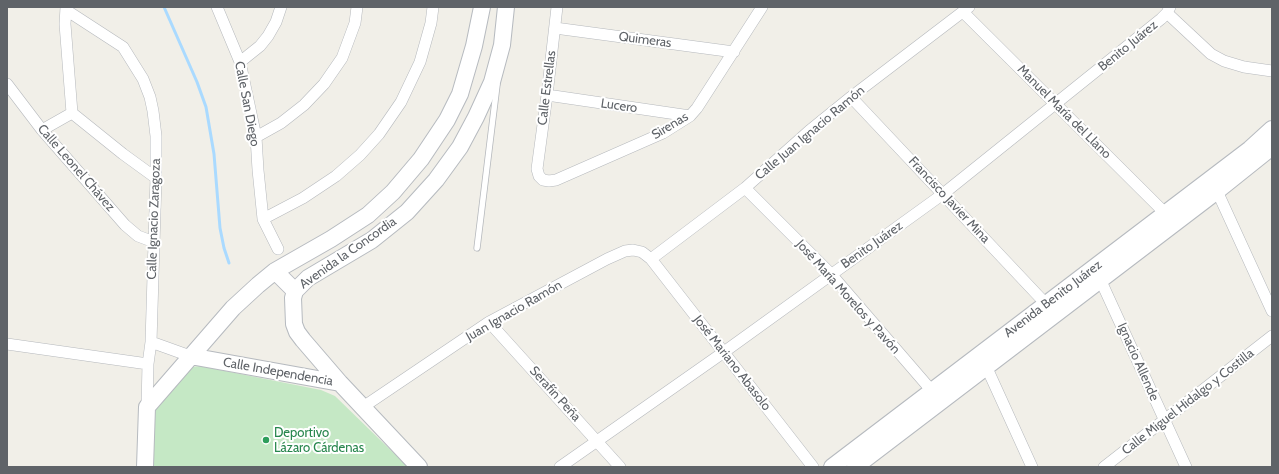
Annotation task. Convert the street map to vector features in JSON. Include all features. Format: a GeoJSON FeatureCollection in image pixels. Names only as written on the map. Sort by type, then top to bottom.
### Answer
{"type":"FeatureCollection","features":[{"type":"Feature","properties":{"kind":"main road","name":"Avenida la Concordia"},"geometry":{"type":"LineString","coordinates":[[147,407],[233,308],[258,285],[275,271],[331,239],[368,215],[393,192],[421,159],[448,120],[460,94],[474,46],[482,7]]}},
{"type":"Feature","properties":{"kind":"main road","name":"Avenida la Concordia"},"geometry":{"type":"LineString","coordinates":[[296,291],[308,278],[372,240],[406,212],[436,180],[460,147],[492,82],[502,45],[506,7]]}},
{"type":"Feature","properties":{"kind":"main road","name":"Avenida Benito Juárez"},"geometry":{"type":"LineString","coordinates":[[832,467],[1250,149],[1272,128]]}},
{"type":"Feature","properties":{"kind":"main road","name":"Avenida Benito Juárez"},"geometry":{"type":"LineString","coordinates":[[864,464],[986,366],[1217,191],[1270,153]]}},
{"type":"Feature","properties":{"kind":"main road"},"geometry":{"type":"LineString","coordinates":[[275,271],[296,291],[293,298],[293,315],[297,332],[340,383]]}},
{"type":"Feature","properties":{"kind":"main road","name":"Calle Independencia"},"geometry":{"type":"LineString","coordinates":[[190,356],[340,383],[419,467]]}},
{"type":"Feature","properties":{"kind":"main road","name":"Calle Ignacio Zaragoza"},"geometry":{"type":"LineString","coordinates":[[145,467],[147,407]]}},
{"type":"Feature","properties":{"kind":"street","name":"Calle San Diego"},"geometry":{"type":"LineString","coordinates":[[217,7],[240,62],[256,137],[263,219],[278,250]]}},
{"type":"Feature","properties":{"kind":"street"},"geometry":{"type":"LineString","coordinates":[[240,62],[260,46],[268,36],[276,22],[281,7]]}},
{"type":"Feature","properties":{"kind":"street"},"geometry":{"type":"LineString","coordinates":[[256,137],[281,123],[304,105],[324,84],[342,58],[354,23],[357,7]]}},
{"type":"Feature","properties":{"kind":"street"},"geometry":{"type":"LineString","coordinates":[[263,219],[303,198],[336,176],[360,155],[379,134],[401,102],[420,62],[431,23],[433,7]]}},
{"type":"Feature","properties":{"kind":"street","name":"Calle Estrellas"},"geometry":{"type":"LineString","coordinates":[[537,169],[557,7]]}},
{"type":"Feature","properties":{"kind":"street","name":"Sirenas"},"geometry":{"type":"LineString","coordinates":[[537,169],[539,176],[543,180],[549,182],[556,180],[663,133],[690,116],[697,108],[734,52],[762,7]]}},
{"type":"Feature","properties":{"kind":"street"},"geometry":{"type":"LineString","coordinates":[[66,8],[65,24],[72,113],[123,154],[156,178]]}},
{"type":"Feature","properties":{"kind":"street","name":"Calle Ignacio Zaragoza"},"geometry":{"type":"LineString","coordinates":[[66,8],[123,47],[143,79],[150,97],[155,122],[156,178],[147,407]]}},
{"type":"Feature","properties":{"kind":"street","name":"Calle Juan Ignacio Ramón"},"geometry":{"type":"LineString","coordinates":[[651,259],[746,188],[810,131],[966,9]]}},
{"type":"Feature","properties":{"kind":"street","name":"Manuel María del Llano"},"geometry":{"type":"LineString","coordinates":[[966,9],[1056,104],[1165,213]]}},
{"type":"Feature","properties":{"kind":"street"},"geometry":{"type":"LineString","coordinates":[[1168,10],[1211,54],[1224,61],[1244,67],[1272,71]]}},
{"type":"Feature","properties":{"kind":"street","name":"Benito Juárez"},"geometry":{"type":"LineString","coordinates":[[560,467],[724,352],[944,194],[1161,20],[1168,10]]}},
{"type":"Feature","properties":{"kind":"street","name":"Quimeras"},"geometry":{"type":"LineString","coordinates":[[555,28],[734,52]]}},
{"type":"Feature","properties":{"kind":"street","name":"Calle Leonel Chávez"},"geometry":{"type":"LineString","coordinates":[[7,84],[42,130],[125,225],[138,236],[154,242]]}},
{"type":"Feature","properties":{"kind":"street","name":"Lucero"},"geometry":{"type":"LineString","coordinates":[[547,95],[690,116]]}},
{"type":"Feature","properties":{"kind":"street","name":"Francisco Javier Mina"},"geometry":{"type":"LineString","coordinates":[[851,98],[944,194],[1046,304]]}},
{"type":"Feature","properties":{"kind":"street"},"geometry":{"type":"LineString","coordinates":[[42,130],[72,113]]}},
{"type":"Feature","properties":{"kind":"street","name":"José María Morelos y Pavón"},"geometry":{"type":"LineString","coordinates":[[746,188],[831,274],[932,391]]}},
{"type":"Feature","properties":{"kind":"street"},"geometry":{"type":"LineString","coordinates":[[1217,191],[1272,311]]}},
{"type":"Feature","properties":{"kind":"street","name":"Juan Ignacio Ramón"},"geometry":{"type":"LineString","coordinates":[[363,407],[489,322],[625,251],[633,250],[642,252],[651,259]]}},
{"type":"Feature","properties":{"kind":"street","name":"José Mariano Abasolo"},"geometry":{"type":"LineString","coordinates":[[651,259],[813,467]]}},
{"type":"Feature","properties":{"kind":"street","name":"Ignacio Allende"},"geometry":{"type":"LineString","coordinates":[[1100,279],[1186,467]]}},
{"type":"Feature","properties":{"kind":"street","name":"Serafín Peña"},"geometry":{"type":"LineString","coordinates":[[489,322],[620,467]]}},
{"type":"Feature","properties":{"kind":"street","name":"Calle Miguel Hidalgo y Costilla"},"geometry":{"type":"LineString","coordinates":[[1104,467],[1272,336]]}},
{"type":"Feature","properties":{"kind":"street","name":"Calle Independencia"},"geometry":{"type":"LineString","coordinates":[[150,342],[190,356]]}},
{"type":"Feature","properties":{"kind":"street"},"geometry":{"type":"LineString","coordinates":[[7,344],[148,364]]}},
{"type":"Feature","properties":{"kind":"street"},"geometry":{"type":"LineString","coordinates":[[986,366],[1032,467]]}},
{"type":"Feature","properties":{"kind":"lane"},"geometry":{"type":"LineString","coordinates":[[477,248],[502,45]]}},
{"type":"Feature","properties":{"kind":"green space","name":"Deportivo Lázaro Cárdenas"},"geometry":{"type":"Polygon","coordinates":[[[200,366],[321,390],[335,396],[408,467],[150,467],[152,413],[191,367],[200,366]]]}},
{"type":"Feature","properties":{"kind":"waterway"},"geometry":{"type":"LineString","coordinates":[[164,7],[197,82],[206,107],[214,154],[220,228],[229,263]]}},
{"type":"Feature","properties":{"kind":"place","name":"Deportivo Lázaro Cárdenas"},"geometry":{"type":"Point","coordinates":[266,440]}}]}
